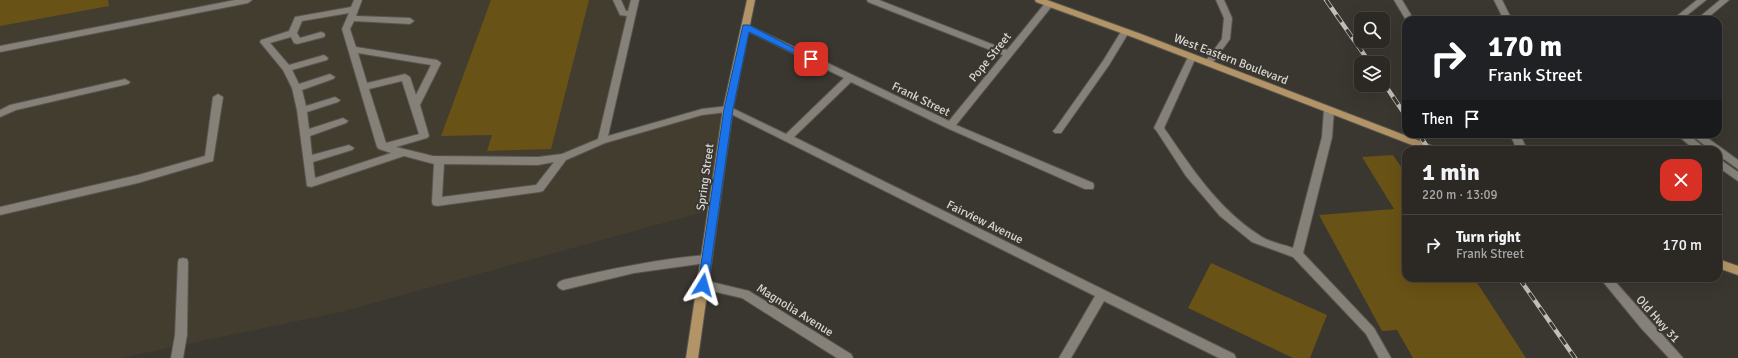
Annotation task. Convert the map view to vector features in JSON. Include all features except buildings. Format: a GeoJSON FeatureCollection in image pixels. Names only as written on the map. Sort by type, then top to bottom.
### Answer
{"type":"FeatureCollection","features":[{"type":"Feature","properties":{"kind":"main road","name":"Spring Street"},"geometry":{"type":"LineString","coordinates":[[692,358],[728,109],[751,0]]}},
{"type":"Feature","properties":{"kind":"main road","name":"West Eastern Boulevard"},"geometry":{"type":"LineString","coordinates":[[1039,0],[1402,137]]}},
{"type":"Feature","properties":{"kind":"main road","name":"West Eastern Boulevard"},"geometry":{"type":"LineString","coordinates":[[1403,138],[1424,146]]}},
{"type":"Feature","properties":{"kind":"main road"},"geometry":{"type":"LineString","coordinates":[[1722,264],[1738,271]]}},
{"type":"Feature","properties":{"kind":"street"},"geometry":{"type":"LineString","coordinates":[[0,48],[248,0]]}},
{"type":"Feature","properties":{"kind":"street"},"geometry":{"type":"LineString","coordinates":[[617,0],[623,14],[632,14]]}},
{"type":"Feature","properties":{"kind":"street"},"geometry":{"type":"LineString","coordinates":[[602,141],[635,0]]}},
{"type":"Feature","properties":{"kind":"street"},"geometry":{"type":"LineString","coordinates":[[871,0],[1008,54]]}},
{"type":"Feature","properties":{"kind":"street"},"geometry":{"type":"LineString","coordinates":[[1208,63],[1226,39],[1228,18],[1220,0]]}},
{"type":"Feature","properties":{"kind":"street"},"geometry":{"type":"LineString","coordinates":[[1398,0],[1408,16]]}},
{"type":"Feature","properties":{"kind":"street"},"geometry":{"type":"LineString","coordinates":[[1498,0],[1506,16]]}},
{"type":"Feature","properties":{"kind":"street"},"geometry":{"type":"LineString","coordinates":[[1681,16],[1702,0]]}},
{"type":"Feature","properties":{"kind":"street"},"geometry":{"type":"LineString","coordinates":[[1705,16],[1725,0]]}},
{"type":"Feature","properties":{"kind":"street","name":"Pope Street"},"geometry":{"type":"LineString","coordinates":[[950,126],[1049,4]]}},
{"type":"Feature","properties":{"kind":"street"},"geometry":{"type":"LineString","coordinates":[[321,35],[297,40],[293,33],[298,19],[354,9],[410,20]]}},
{"type":"Feature","properties":{"kind":"street"},"geometry":{"type":"LineString","coordinates":[[354,9],[346,29],[382,147]]}},
{"type":"Feature","properties":{"kind":"street","name":"Frank Street"},"geometry":{"type":"LineString","coordinates":[[746,27],[950,126],[1089,186]]}},
{"type":"Feature","properties":{"kind":"street"},"geometry":{"type":"LineString","coordinates":[[1058,131],[1106,63],[1125,32]]}},
{"type":"Feature","properties":{"kind":"street"},"geometry":{"type":"LineString","coordinates":[[293,33],[264,42],[287,70],[297,88],[306,134],[311,183],[402,153]]}},
{"type":"Feature","properties":{"kind":"street"},"geometry":{"type":"LineString","coordinates":[[351,49],[437,63],[415,106]]}},
{"type":"Feature","properties":{"kind":"street"},"geometry":{"type":"LineString","coordinates":[[1192,57],[1160,128],[1190,173],[1224,213],[1256,239],[1297,254],[1370,331],[1385,358]]}},
{"type":"Feature","properties":{"kind":"street"},"geometry":{"type":"LineString","coordinates":[[287,70],[324,58]]}},
{"type":"Feature","properties":{"kind":"street"},"geometry":{"type":"LineString","coordinates":[[297,88],[330,77]]}},
{"type":"Feature","properties":{"kind":"street"},"geometry":{"type":"LineString","coordinates":[[363,87],[405,77],[415,106],[424,136],[382,147]]}},
{"type":"Feature","properties":{"kind":"street"},"geometry":{"type":"LineString","coordinates":[[787,138],[850,78]]}},
{"type":"Feature","properties":{"kind":"street"},"geometry":{"type":"LineString","coordinates":[[0,114],[13,107],[125,82]]}},
{"type":"Feature","properties":{"kind":"street"},"geometry":{"type":"LineString","coordinates":[[0,211],[138,179],[210,158],[218,97]]}},
{"type":"Feature","properties":{"kind":"street"},"geometry":{"type":"LineString","coordinates":[[302,110],[335,100]]}},
{"type":"Feature","properties":{"kind":"street"},"geometry":{"type":"LineString","coordinates":[[382,147],[402,153],[439,160],[538,161],[563,157],[602,141],[702,112],[728,109]]}},
{"type":"Feature","properties":{"kind":"street","name":"Fairview Avenue"},"geometry":{"type":"LineString","coordinates":[[728,109],[1230,358]]}},
{"type":"Feature","properties":{"kind":"street"},"geometry":{"type":"LineString","coordinates":[[1297,254],[1327,137],[1329,110]]}},
{"type":"Feature","properties":{"kind":"street"},"geometry":{"type":"LineString","coordinates":[[306,134],[343,121]]}},
{"type":"Feature","properties":{"kind":"street"},"geometry":{"type":"LineString","coordinates":[[1686,138],[1697,146]]}},
{"type":"Feature","properties":{"kind":"street"},"geometry":{"type":"LineString","coordinates":[[1701,138],[1712,146]]}},
{"type":"Feature","properties":{"kind":"street"},"geometry":{"type":"LineString","coordinates":[[308,160],[349,148]]}},
{"type":"Feature","properties":{"kind":"street"},"geometry":{"type":"LineString","coordinates":[[1722,153],[1738,165]]}},
{"type":"Feature","properties":{"kind":"street"},"geometry":{"type":"LineString","coordinates":[[439,160],[436,202],[538,188],[563,157]]}},
{"type":"Feature","properties":{"kind":"street"},"geometry":{"type":"LineString","coordinates":[[1722,165],[1738,177]]}},
{"type":"Feature","properties":{"kind":"street"},"geometry":{"type":"LineString","coordinates":[[563,285],[617,271],[706,258]]}},
{"type":"Feature","properties":{"kind":"street"},"geometry":{"type":"LineString","coordinates":[[177,358],[181,336],[183,262]]}},
{"type":"Feature","properties":{"kind":"street","name":"Old Hwy 31"},"geometry":{"type":"LineString","coordinates":[[1608,282],[1645,325],[1676,358]]}},
{"type":"Feature","properties":{"kind":"street","name":"Magnolia Avenue"},"geometry":{"type":"LineString","coordinates":[[703,285],[745,294],[847,358]]}},
{"type":"Feature","properties":{"kind":"street"},"geometry":{"type":"LineString","coordinates":[[1065,358],[1102,295]]}},
{"type":"Feature","properties":{"kind":"shaded area"},"geometry":{"type":"Polygon","coordinates":[[[0,0],[635,0],[602,141],[728,109],[714,209],[341,312],[120,358],[0,358],[0,0]]]}},
{"type":"Feature","properties":{"kind":"railway"},"geometry":{"type":"LineString","coordinates":[[1326,0],[1365,56]]}},
{"type":"Feature","properties":{"kind":"railway"},"geometry":{"type":"LineString","coordinates":[[1390,92],[1402,110]]}},
{"type":"Feature","properties":{"kind":"railway"},"geometry":{"type":"LineString","coordinates":[[1422,138],[1426,146]]}},
{"type":"Feature","properties":{"kind":"railway"},"geometry":{"type":"LineString","coordinates":[[1522,282],[1575,358]]}},
{"type":"Feature","properties":{"kind":"route"},"geometry":{"type":"LineString","coordinates":[[703,285],[728,109],[746,27],[811,59]]}}]}
